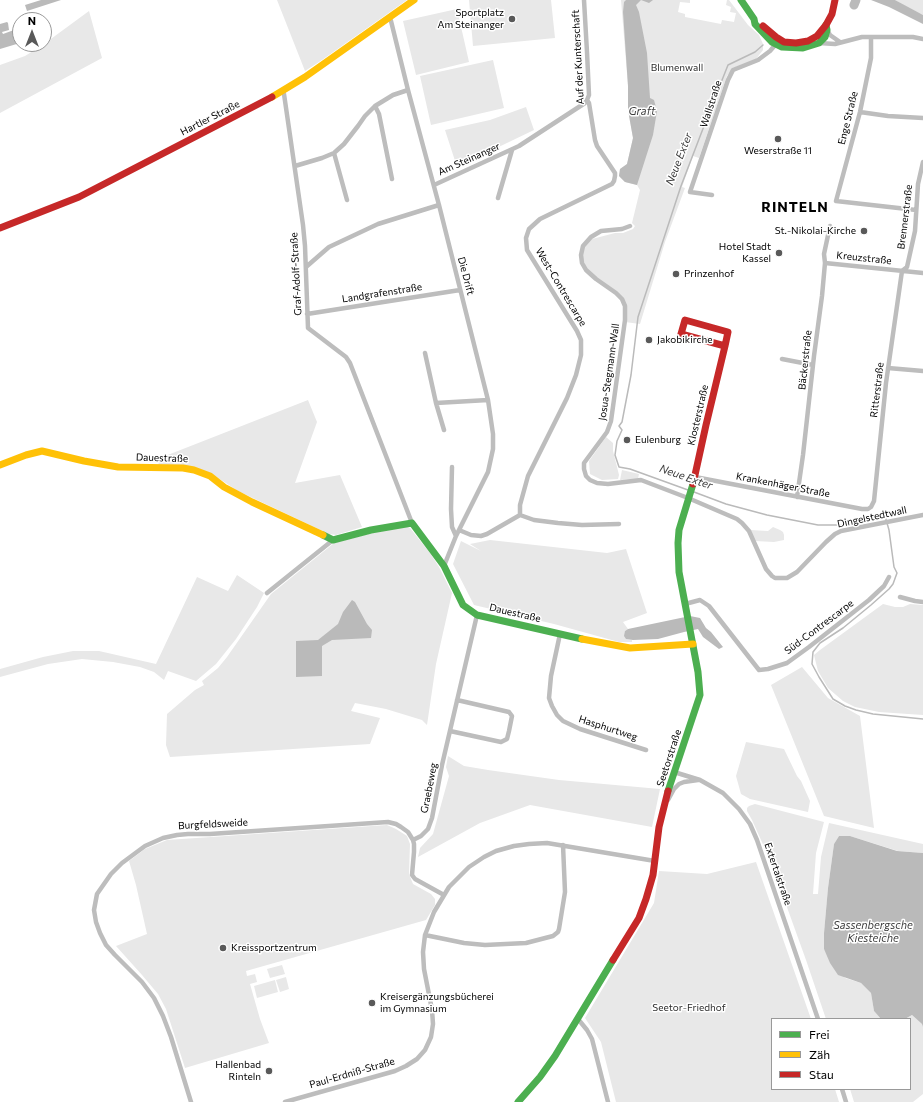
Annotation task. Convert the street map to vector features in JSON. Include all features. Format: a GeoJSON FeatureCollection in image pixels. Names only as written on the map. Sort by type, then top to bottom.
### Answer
{"type":"FeatureCollection","features":[{"type":"Feature","properties":{"kind":"street","name":"Hartler Straße"},"geometry":{"type":"LineString","coordinates":[[0,228],[79,196],[244,112],[282,91],[343,52],[414,0]]}},
{"type":"Feature","properties":{"kind":"street","name":"Auf der Kunterschaft"},"geometry":{"type":"LineString","coordinates":[[584,0],[588,100],[597,146],[615,173],[615,178]]}},
{"type":"Feature","properties":{"kind":"street"},"geometry":{"type":"LineString","coordinates":[[741,0],[754,19],[755,24],[769,39],[776,44],[786,48],[797,49],[810,47],[816,41]]}},
{"type":"Feature","properties":{"kind":"street"},"geometry":{"type":"LineString","coordinates":[[754,19],[781,41],[791,43],[816,41],[825,37],[835,0]]}},
{"type":"Feature","properties":{"kind":"street","name":"Die Drift"},"geometry":{"type":"LineString","coordinates":[[390,18],[488,400],[493,434],[493,449],[488,472],[456,536],[444,566]]}},
{"type":"Feature","properties":{"kind":"street"},"geometry":{"type":"LineString","coordinates":[[827,28],[830,35],[840,42]]}},
{"type":"Feature","properties":{"kind":"street"},"geometry":{"type":"LineString","coordinates":[[816,41],[836,44],[862,37],[913,37],[923,39]]}},
{"type":"Feature","properties":{"kind":"street","name":"Enge Straße"},"geometry":{"type":"LineString","coordinates":[[871,38],[871,58],[860,112],[836,201],[916,210]]}},
{"type":"Feature","properties":{"kind":"street","name":"Wallstraße"},"geometry":{"type":"LineString","coordinates":[[712,195],[690,192],[728,80],[733,70],[758,60],[770,52],[776,44]]}},
{"type":"Feature","properties":{"kind":"street"},"geometry":{"type":"LineString","coordinates":[[295,166],[334,153],[344,144],[365,116],[375,106],[393,95],[408,90]]}},
{"type":"Feature","properties":{"kind":"street","name":"Graf-Adolf-Straße"},"geometry":{"type":"LineString","coordinates":[[282,91],[284,94],[303,226],[308,328],[346,357],[350,363],[412,523]]}},
{"type":"Feature","properties":{"kind":"street","name":"Am Steinanger"},"geometry":{"type":"LineString","coordinates":[[434,185],[512,150],[588,100]]}},
{"type":"Feature","properties":{"kind":"street"},"geometry":{"type":"LineString","coordinates":[[375,106],[379,114],[392,179]]}},
{"type":"Feature","properties":{"kind":"street"},"geometry":{"type":"LineString","coordinates":[[860,112],[888,116],[923,118]]}},
{"type":"Feature","properties":{"kind":"street","name":"Am Steinanger"},"geometry":{"type":"LineString","coordinates":[[498,198],[512,150]]}},
{"type":"Feature","properties":{"kind":"street"},"geometry":{"type":"LineString","coordinates":[[334,153],[347,200]]}},
{"type":"Feature","properties":{"kind":"street","name":"Brennerstraße"},"geometry":{"type":"LineString","coordinates":[[902,271],[907,267],[915,231],[917,191],[923,162]]}},
{"type":"Feature","properties":{"kind":"street","name":"West-Contrescarpe"},"geometry":{"type":"LineString","coordinates":[[520,515],[520,505],[528,476],[567,398],[576,375],[581,355],[581,340],[577,330],[527,250],[526,238],[529,229],[540,219],[612,184],[615,178]]}},
{"type":"Feature","properties":{"kind":"street"},"geometry":{"type":"LineString","coordinates":[[917,191],[923,193]]}},
{"type":"Feature","properties":{"kind":"street"},"geometry":{"type":"LineString","coordinates":[[306,267],[330,247],[378,224],[439,205]]}},
{"type":"Feature","properties":{"kind":"street","name":"Josua-Stegmann-Wall"},"geometry":{"type":"LineString","coordinates":[[630,226],[601,231],[591,237],[583,246],[581,255],[582,263],[586,270],[616,293],[622,299],[625,306],[625,320],[612,421],[584,463],[584,469],[586,476],[590,480],[597,483],[608,484],[641,480],[690,493]]}},
{"type":"Feature","properties":{"kind":"street","name":"Bäckerstraße"},"geometry":{"type":"LineString","coordinates":[[797,497],[804,450],[825,263],[824,254],[830,226]]}},
{"type":"Feature","properties":{"kind":"street","name":"Kreuzstraße"},"geometry":{"type":"LineString","coordinates":[[825,263],[923,273]]}},
{"type":"Feature","properties":{"kind":"street","name":"Ritterstraße"},"geometry":{"type":"LineString","coordinates":[[868,509],[874,501],[891,342],[902,271]]}},
{"type":"Feature","properties":{"kind":"street","name":"Landgrafenstraße"},"geometry":{"type":"LineString","coordinates":[[307,314],[460,290]]}},
{"type":"Feature","properties":{"kind":"street","name":"Klosterstraße"},"geometry":{"type":"LineString","coordinates":[[690,493],[695,477],[725,346],[728,332],[685,320],[681,334],[725,346]]}},
{"type":"Feature","properties":{"kind":"street"},"geometry":{"type":"LineString","coordinates":[[425,354],[436,403],[444,430]]}},
{"type":"Feature","properties":{"kind":"street"},"geometry":{"type":"LineString","coordinates":[[782,359],[813,365]]}},
{"type":"Feature","properties":{"kind":"street"},"geometry":{"type":"LineString","coordinates":[[888,368],[923,371]]}},
{"type":"Feature","properties":{"kind":"street"},"geometry":{"type":"LineString","coordinates":[[436,403],[488,400]]}},
{"type":"Feature","properties":{"kind":"street","name":"Dauestraße"},"geometry":{"type":"LineString","coordinates":[[0,465],[26,455],[42,451],[118,467],[183,468],[194,470],[210,476],[224,487],[252,502],[333,540]]}},
{"type":"Feature","properties":{"kind":"street"},"geometry":{"type":"LineString","coordinates":[[452,467],[451,509],[452,526],[456,536]]}},
{"type":"Feature","properties":{"kind":"street","name":"Krankenhäger Straße"},"geometry":{"type":"LineString","coordinates":[[695,477],[868,509]]}},
{"type":"Feature","properties":{"kind":"street","name":"Dingelstedtwall"},"geometry":{"type":"LineString","coordinates":[[690,493],[742,523],[766,569],[776,578],[787,578],[797,572],[826,542],[841,530],[923,515]]}},
{"type":"Feature","properties":{"kind":"street","name":"Seetorstraße"},"geometry":{"type":"LineString","coordinates":[[518,1102],[550,1063],[639,918],[653,875],[659,827],[664,806],[700,695],[699,677],[679,572],[677,552],[679,530],[690,493]]}},
{"type":"Feature","properties":{"kind":"street"},"geometry":{"type":"LineString","coordinates":[[459,530],[471,535],[480,536],[487,534],[520,515],[534,520],[558,523],[582,525],[619,524]]}},
{"type":"Feature","properties":{"kind":"street"},"geometry":{"type":"LineString","coordinates":[[267,593],[333,540],[371,530],[412,523]]}},
{"type":"Feature","properties":{"kind":"street","name":"Dauestraße"},"geometry":{"type":"LineString","coordinates":[[412,523],[444,566],[463,605],[477,615],[630,648],[693,641]]}},
{"type":"Feature","properties":{"kind":"street","name":"Süd-Contrescarpe"},"geometry":{"type":"LineString","coordinates":[[685,604],[700,600],[709,606],[759,670],[768,669],[787,662],[809,647],[869,600],[884,586],[889,577]]}},
{"type":"Feature","properties":{"kind":"street"},"geometry":{"type":"LineString","coordinates":[[900,597],[923,602]]}},
{"type":"Feature","properties":{"kind":"street","name":"Graebeweg"},"geometry":{"type":"LineString","coordinates":[[413,840],[421,836],[428,829],[432,818],[442,765],[477,615]]}},
{"type":"Feature","properties":{"kind":"street","name":"Hasphurtweg"},"geometry":{"type":"LineString","coordinates":[[560,634],[551,676],[549,698],[557,715],[563,721],[580,729],[646,750]]}},
{"type":"Feature","properties":{"kind":"street"},"geometry":{"type":"LineString","coordinates":[[450,731],[501,742],[507,739],[509,731],[512,716],[509,712],[457,700]]}},
{"type":"Feature","properties":{"kind":"street","name":"Extertalstraße"},"geometry":{"type":"LineString","coordinates":[[674,772],[700,780],[722,793],[739,809],[750,824],[757,840],[818,1018]]}},
{"type":"Feature","properties":{"kind":"street"},"geometry":{"type":"LineString","coordinates":[[664,806],[674,789],[679,784],[700,780]]}},
{"type":"Feature","properties":{"kind":"street","name":"Burgfeldsweide"},"geometry":{"type":"LineString","coordinates":[[191,1102],[171,1037],[154,998],[142,982],[106,945],[96,922],[94,910],[97,894],[110,874],[122,862],[145,846],[163,838],[188,834],[210,834],[388,822],[396,824],[408,832],[413,840]]}},
{"type":"Feature","properties":{"kind":"street"},"geometry":{"type":"LineString","coordinates":[[413,840],[414,852],[412,875],[415,879],[444,895]]}},
{"type":"Feature","properties":{"kind":"street","name":"Paul-Erdniß-Straße"},"geometry":{"type":"LineString","coordinates":[[285,1102],[395,1071],[417,1059],[425,1050],[431,1038],[433,1024],[432,1010],[424,969],[424,935],[429,922],[449,887],[469,867],[484,857],[514,846],[547,843],[655,861]]}},
{"type":"Feature","properties":{"kind":"street"},"geometry":{"type":"LineString","coordinates":[[424,935],[464,943],[485,945],[526,943],[553,936],[559,929],[565,892],[563,846]]}},
{"type":"Feature","properties":{"kind":"street"},"geometry":{"type":"LineString","coordinates":[[578,1019],[592,1039],[608,1102]]}},
{"type":"Feature","properties":{"kind":"street"},"geometry":{"type":"LineString","coordinates":[[842,1090],[846,1102]]}},
{"type":"Feature","properties":{"kind":"green space"},"geometry":{"type":"Polygon","coordinates":[[[277,0],[407,0],[305,71],[277,0]]]}},
{"type":"Feature","properties":{"kind":"green space","name":"Sportplatz Am Steinanger"},"geometry":{"type":"Polygon","coordinates":[[[469,0],[551,0],[555,38],[473,46],[469,0]]]}},
{"type":"Feature","properties":{"kind":"green space","name":"Blumenwall"},"geometry":{"type":"Polygon","coordinates":[[[621,0],[690,0],[690,3],[680,2],[678,12],[685,14],[685,17],[721,24],[722,20],[734,22],[736,13],[730,12],[731,7],[726,5],[727,0],[729,0],[748,25],[759,35],[763,44],[763,50],[756,59],[733,68],[727,76],[699,158],[693,156],[682,187],[685,188],[665,242],[640,324],[625,322],[622,299],[587,270],[581,254],[584,245],[592,239],[615,233],[623,233],[633,229],[635,226],[632,223],[640,190],[637,185],[625,182],[619,176],[620,169],[627,164],[633,138],[628,110],[628,86],[621,0]]]}},
{"type":"Feature","properties":{"kind":"green space"},"geometry":{"type":"Polygon","coordinates":[[[895,0],[923,0],[923,15],[910,9],[895,0]]]}},
{"type":"Feature","properties":{"kind":"green space"},"geometry":{"type":"Polygon","coordinates":[[[457,9],[469,62],[416,75],[403,21],[457,9]]]}},
{"type":"Feature","properties":{"kind":"green space"},"geometry":{"type":"Polygon","coordinates":[[[89,11],[102,58],[0,113],[0,65],[25,56],[31,52],[52,52],[52,38],[89,11]]]}},
{"type":"Feature","properties":{"kind":"green space"},"geometry":{"type":"Polygon","coordinates":[[[493,60],[504,108],[431,125],[420,76],[493,60]]]}},
{"type":"Feature","properties":{"kind":"green space"},"geometry":{"type":"Polygon","coordinates":[[[526,107],[534,130],[457,167],[445,130],[490,120],[526,107]]]}},
{"type":"Feature","properties":{"kind":"green space"},"geometry":{"type":"Polygon","coordinates":[[[308,400],[317,422],[295,483],[340,475],[362,527],[336,535],[329,534],[238,491],[212,474],[158,466],[160,458],[308,400]]]}},
{"type":"Feature","properties":{"kind":"green space"},"geometry":{"type":"Polygon","coordinates":[[[606,437],[613,443],[613,451],[619,475],[618,479],[602,480],[590,474],[589,461],[606,437]]]}},
{"type":"Feature","properties":{"kind":"green space"},"geometry":{"type":"Polygon","coordinates":[[[622,470],[639,474],[638,479],[620,480],[622,470]]]}},
{"type":"Feature","properties":{"kind":"green space"},"geometry":{"type":"Polygon","coordinates":[[[405,526],[410,528],[430,553],[452,593],[436,664],[427,725],[422,720],[386,709],[355,703],[351,711],[380,718],[370,744],[170,757],[166,745],[167,714],[195,690],[204,685],[202,681],[218,668],[227,657],[271,594],[334,543],[405,526]]]}},
{"type":"Feature","properties":{"kind":"green space"},"geometry":{"type":"Polygon","coordinates":[[[773,527],[783,532],[784,540],[774,542],[755,541],[750,530],[768,531],[773,527]]]}},
{"type":"Feature","properties":{"kind":"green space"},"geometry":{"type":"Polygon","coordinates":[[[490,540],[607,553],[626,549],[647,613],[623,622],[628,629],[625,631],[626,639],[632,640],[632,642],[619,642],[554,624],[474,605],[453,564],[461,541],[481,551],[470,544],[490,540]]]}},
{"type":"Feature","properties":{"kind":"green space"},"geometry":{"type":"Polygon","coordinates":[[[237,575],[264,593],[257,607],[236,639],[216,664],[196,681],[168,671],[164,680],[154,672],[140,667],[113,662],[82,659],[48,664],[0,677],[0,669],[43,657],[73,651],[99,651],[156,664],[197,577],[228,591],[237,575]]]}},
{"type":"Feature","properties":{"kind":"green space"},"geometry":{"type":"Polygon","coordinates":[[[883,604],[895,607],[903,607],[910,604],[923,605],[923,715],[879,712],[855,707],[843,701],[828,688],[818,671],[814,655],[883,604]]]}},
{"type":"Feature","properties":{"kind":"green space"},"geometry":{"type":"Polygon","coordinates":[[[802,667],[828,698],[860,716],[874,828],[824,816],[771,685],[802,667]]]}},
{"type":"Feature","properties":{"kind":"green space"},"geometry":{"type":"Polygon","coordinates":[[[746,742],[784,749],[810,801],[808,812],[750,799],[741,794],[736,776],[746,742]]]}},
{"type":"Feature","properties":{"kind":"green space"},"geometry":{"type":"Polygon","coordinates":[[[448,756],[464,766],[488,770],[559,780],[660,789],[652,827],[530,805],[480,823],[418,857],[420,848],[433,834],[449,776],[446,767],[448,756]]]}},
{"type":"Feature","properties":{"kind":"green space"},"geometry":{"type":"Polygon","coordinates":[[[755,804],[824,822],[816,853],[813,894],[818,894],[821,857],[829,823],[923,844],[923,853],[898,851],[850,836],[839,836],[834,844],[828,888],[824,949],[845,978],[861,983],[871,993],[874,1011],[880,1018],[826,1018],[770,860],[747,811],[749,806],[755,804]]]}},
{"type":"Feature","properties":{"kind":"green space","name":"Kreissportzentrum"},"geometry":{"type":"Polygon","coordinates":[[[387,825],[407,836],[410,844],[409,874],[413,884],[431,894],[435,899],[435,905],[426,920],[246,971],[247,976],[255,974],[257,982],[250,984],[260,1019],[269,1043],[185,1068],[166,1009],[158,994],[116,946],[147,934],[129,861],[145,849],[167,840],[387,825]]]}},
{"type":"Feature","properties":{"kind":"green space","name":"Seetor-Friedhof"},"geometry":{"type":"Polygon","coordinates":[[[756,862],[811,1018],[771,1018],[771,1090],[835,1090],[839,1102],[616,1102],[601,1042],[585,1018],[654,903],[659,871],[707,874],[756,862]]]}},
{"type":"Feature","properties":{"kind":"green space"},"geometry":{"type":"Polygon","coordinates":[[[282,965],[285,974],[270,978],[267,969],[282,965]]]}},
{"type":"Feature","properties":{"kind":"green space"},"geometry":{"type":"Polygon","coordinates":[[[286,977],[289,989],[280,992],[276,980],[286,977]]]}},
{"type":"Feature","properties":{"kind":"green space"},"geometry":{"type":"Polygon","coordinates":[[[275,980],[278,992],[257,998],[254,986],[275,980]]]}},
{"type":"Feature","properties":{"kind":"green space"},"geometry":{"type":"Polygon","coordinates":[[[912,1015],[922,1024],[923,1027],[923,1094],[913,1102],[854,1102],[850,1090],[911,1090],[911,1018],[907,1018],[912,1015]]]}},
{"type":"Feature","properties":{"kind":"water"},"geometry":{"type":"Polygon","coordinates":[[[41,0],[61,0],[27,11],[25,5],[41,0]]]}},
{"type":"Feature","properties":{"kind":"water","name":"Graft"},"geometry":{"type":"Polygon","coordinates":[[[626,0],[641,0],[636,5],[639,12],[647,53],[650,98],[654,100],[657,111],[653,135],[637,185],[625,182],[619,176],[620,169],[627,164],[633,138],[628,110],[628,86],[623,12],[624,2],[626,0]]]}},
{"type":"Feature","properties":{"kind":"water"},"geometry":{"type":"Polygon","coordinates":[[[641,0],[653,0],[649,3],[641,0]]]}},
{"type":"Feature","properties":{"kind":"water"},"geometry":{"type":"Polygon","coordinates":[[[871,0],[895,0],[923,15],[923,24],[889,7],[871,0]]]}},
{"type":"Feature","properties":{"kind":"water"},"geometry":{"type":"Polygon","coordinates":[[[8,23],[9,30],[2,32],[3,34],[12,31],[12,45],[0,49],[0,24],[8,23]]]}},
{"type":"Feature","properties":{"kind":"water"},"geometry":{"type":"Polygon","coordinates":[[[352,600],[355,602],[372,630],[371,638],[332,640],[322,646],[322,676],[296,677],[296,641],[318,640],[338,624],[343,612],[352,600]]]}},
{"type":"Feature","properties":{"kind":"water"},"geometry":{"type":"Polygon","coordinates":[[[690,616],[700,618],[706,628],[723,647],[719,649],[703,637],[698,629],[658,639],[633,640],[626,639],[624,636],[625,631],[628,629],[690,616]]]}},
{"type":"Feature","properties":{"kind":"water","name":"Sassenbergsche Kiesteiche"},"geometry":{"type":"Polygon","coordinates":[[[839,836],[850,836],[897,851],[923,853],[923,1027],[922,1024],[912,1015],[907,1018],[880,1018],[874,1011],[871,993],[861,983],[838,975],[830,963],[824,949],[824,933],[834,844],[839,836]]]}},
{"type":"Feature","properties":{"kind":"waterway","name":"Neue Exter"},"geometry":{"type":"LineString","coordinates":[[854,5],[856,0]]}},
{"type":"Feature","properties":{"kind":"waterway","name":"Neue Exter"},"geometry":{"type":"LineString","coordinates":[[688,490],[630,469],[619,467],[615,455],[617,441],[622,430],[619,426],[622,422],[631,375],[638,317],[681,186],[728,65],[755,52],[763,45]]}},
{"type":"Feature","properties":{"kind":"waterway","name":"Neue Exter"},"geometry":{"type":"LineString","coordinates":[[694,492],[726,504],[767,515],[818,525],[842,525],[885,516],[889,530],[894,567],[897,573],[893,584],[871,605],[843,628],[820,643],[813,652],[812,664],[833,699],[845,706],[873,714],[923,719]]}},
{"type":"Feature","properties":{"kind":"traffic: fast"},"geometry":{"type":"LineString","coordinates":[[741,0],[754,19],[755,24],[772,42],[782,47],[803,48],[819,43],[825,37],[827,30],[826,25]]}},
{"type":"Feature","properties":{"kind":"traffic: fast"},"geometry":{"type":"LineString","coordinates":[[668,791],[700,695],[698,672],[679,572],[678,543],[679,530],[693,484]]}},
{"type":"Feature","properties":{"kind":"traffic: fast"},"geometry":{"type":"LineString","coordinates":[[323,535],[333,540],[371,530],[412,523],[444,566],[463,605],[477,615],[582,639]]}},
{"type":"Feature","properties":{"kind":"traffic: fast"},"geometry":{"type":"LineString","coordinates":[[518,1102],[540,1077],[555,1056],[613,960]]}},
{"type":"Feature","properties":{"kind":"traffic: slow"},"geometry":{"type":"LineString","coordinates":[[272,97],[305,77],[414,0]]}},
{"type":"Feature","properties":{"kind":"traffic: slow"},"geometry":{"type":"LineString","coordinates":[[0,465],[26,455],[42,451],[118,467],[183,468],[194,470],[210,476],[224,487],[252,502],[323,535]]}},
{"type":"Feature","properties":{"kind":"traffic: slow"},"geometry":{"type":"LineString","coordinates":[[582,639],[630,648],[693,644]]}},
{"type":"Feature","properties":{"kind":"traffic: jam"},"geometry":{"type":"LineString","coordinates":[[763,26],[784,42],[796,43],[808,41],[817,36],[826,25],[832,14],[835,0]]}},
{"type":"Feature","properties":{"kind":"traffic: jam"},"geometry":{"type":"LineString","coordinates":[[0,228],[79,197],[272,97]]}},
{"type":"Feature","properties":{"kind":"traffic: jam"},"geometry":{"type":"LineString","coordinates":[[693,484],[706,425],[725,346],[728,332],[685,320],[681,334],[725,346]]}},
{"type":"Feature","properties":{"kind":"traffic: jam"},"geometry":{"type":"LineString","coordinates":[[613,960],[639,918],[646,899],[653,875],[659,827],[668,791]]}},
{"type":"Feature","properties":{"kind":"place","name":"Sportplatz Am Steinanger"},"geometry":{"type":"Point","coordinates":[512,19]}},
{"type":"Feature","properties":{"kind":"place","name":"Weserstraße 11"},"geometry":{"type":"Point","coordinates":[778,139]}},
{"type":"Feature","properties":{"kind":"place","name":"St.-Nikolai-Kirche"},"geometry":{"type":"Point","coordinates":[864,231]}},
{"type":"Feature","properties":{"kind":"place","name":"Hotel Stadt Kassel"},"geometry":{"type":"Point","coordinates":[779,253]}},
{"type":"Feature","properties":{"kind":"place","name":"Prinzenhof"},"geometry":{"type":"Point","coordinates":[676,274]}},
{"type":"Feature","properties":{"kind":"place","name":"Jakobikirche"},"geometry":{"type":"Point","coordinates":[649,340]}},
{"type":"Feature","properties":{"kind":"place","name":"Eulenburg"},"geometry":{"type":"Point","coordinates":[627,440]}},
{"type":"Feature","properties":{"kind":"place","name":"Kreissportzentrum"},"geometry":{"type":"Point","coordinates":[223,948]}},
{"type":"Feature","properties":{"kind":"place","name":"Kreisergänzungsbücherei im Gymnasium"},"geometry":{"type":"Point","coordinates":[372,1003]}},
{"type":"Feature","properties":{"kind":"place","name":"Hallenbad Rinteln"},"geometry":{"type":"Point","coordinates":[269,1071]}},
{"type":"Feature","properties":{"kind":"district","name":"RINTELN"},"geometry":{"type":"Point","coordinates":[795,207]}}]}
